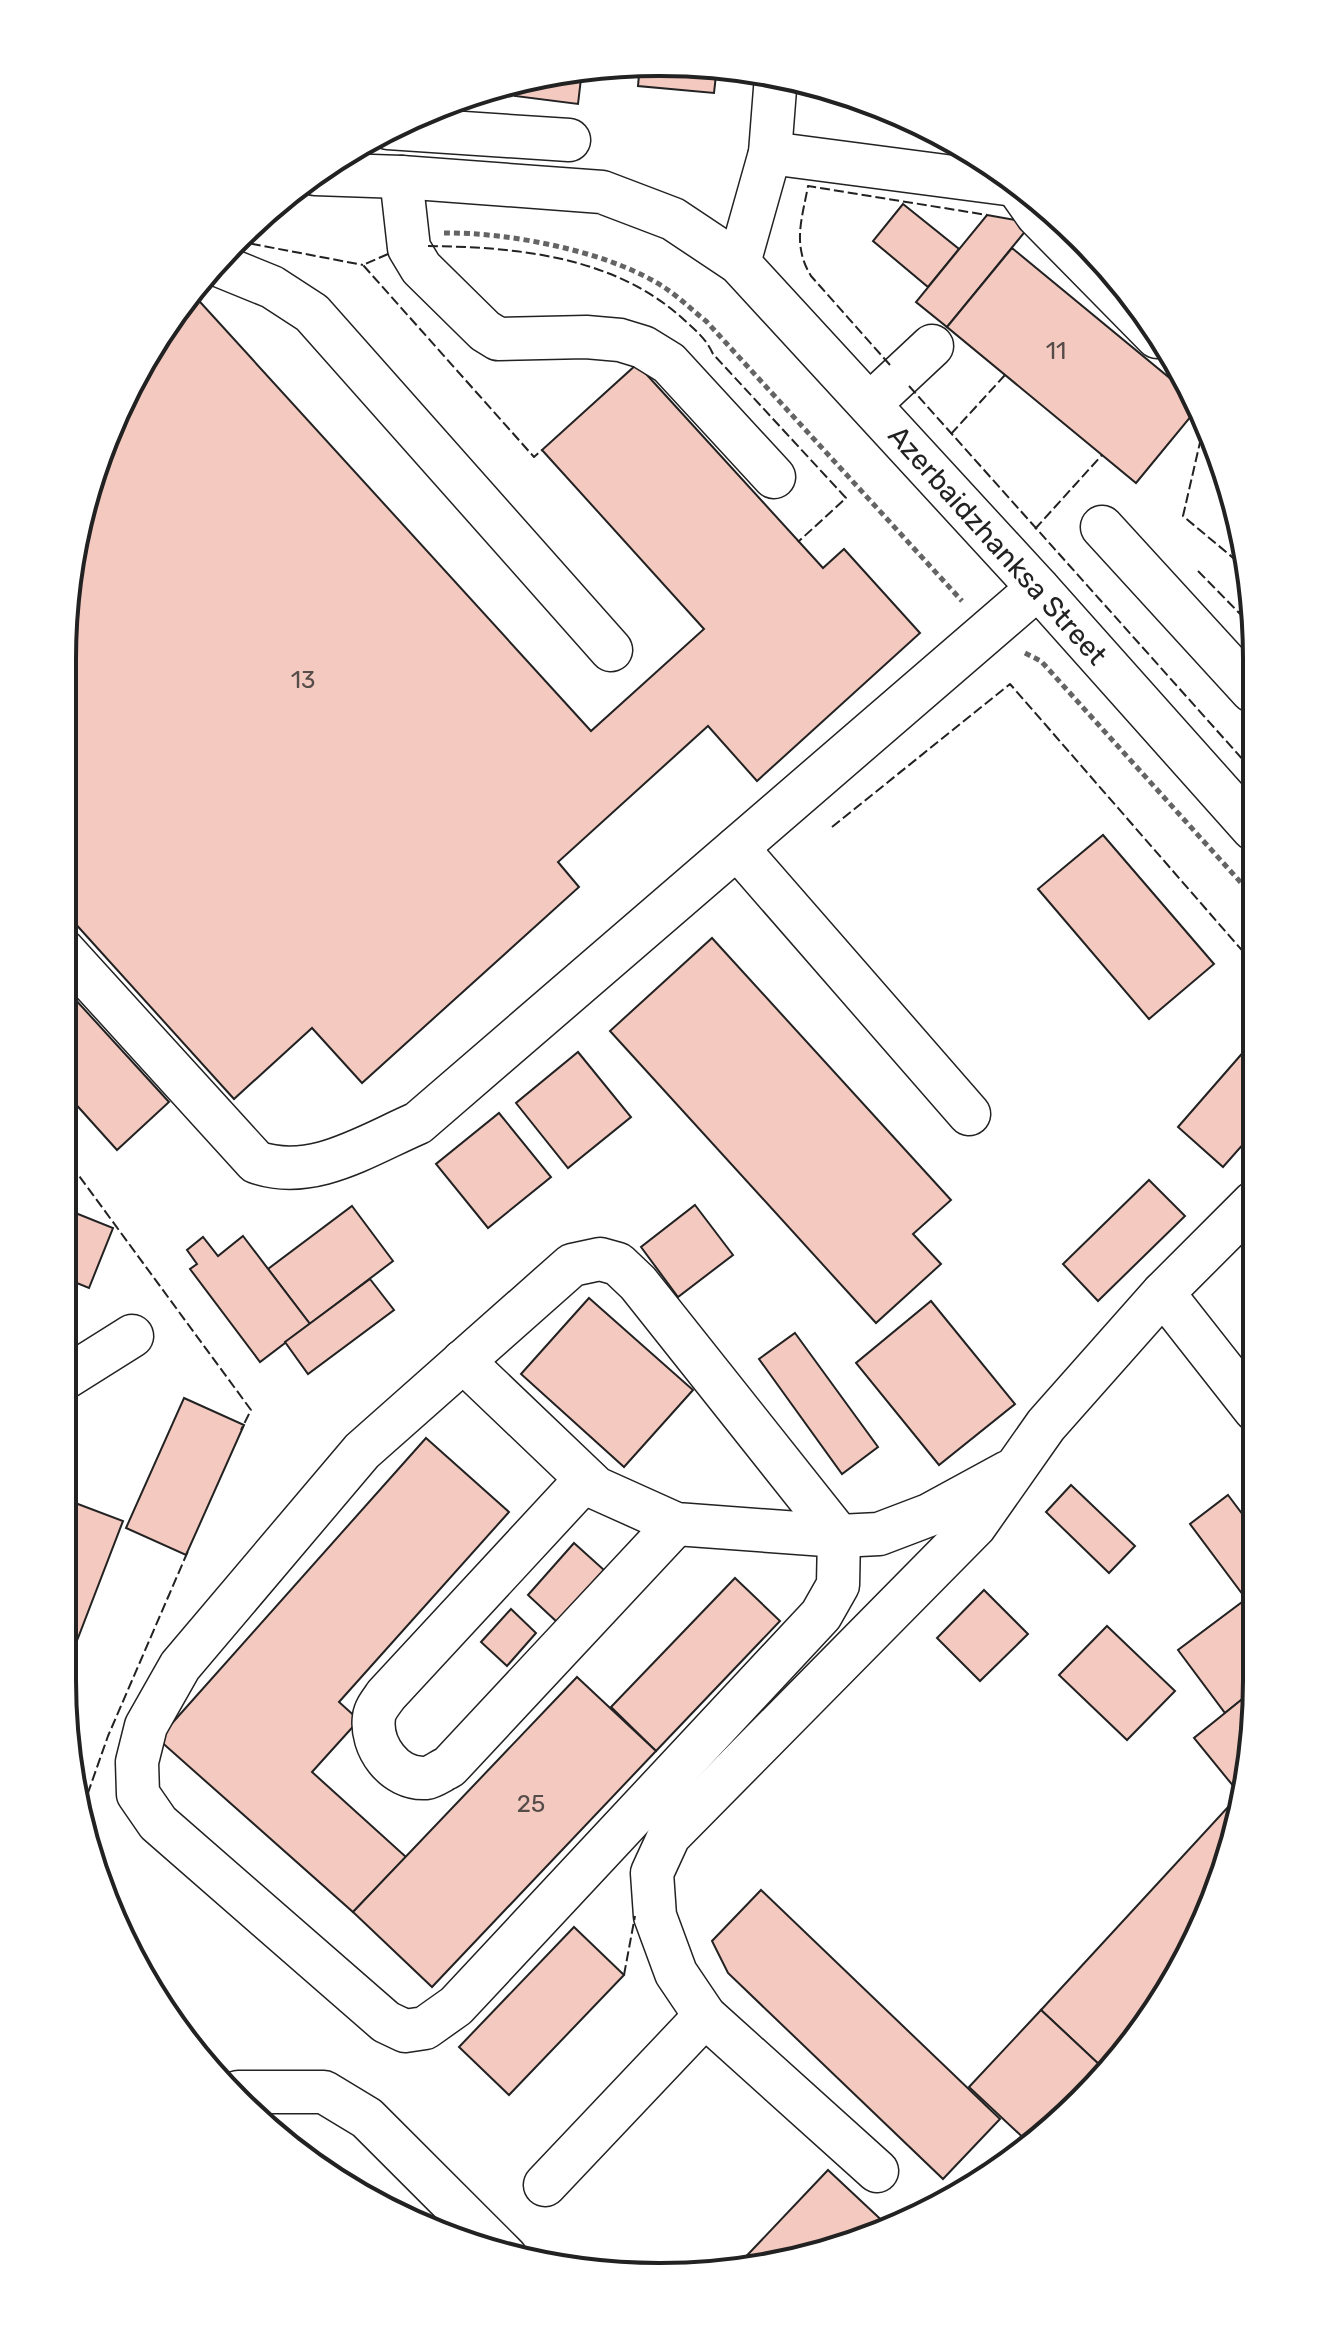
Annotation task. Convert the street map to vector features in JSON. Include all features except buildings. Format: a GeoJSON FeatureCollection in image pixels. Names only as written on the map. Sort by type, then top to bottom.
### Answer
{"type":"FeatureCollection","features":[{"type":"Feature","properties":{"kind":"street"},"geometry":{"type":"LineString","coordinates":[[739,263],[770,153],[775,87]]}},
{"type":"Feature","properties":{"kind":"street"},"geometry":{"type":"LineString","coordinates":[[415,130],[569,140]]}},
{"type":"Feature","properties":{"kind":"street"},"geometry":{"type":"LineString","coordinates":[[770,153],[997,183]]}},
{"type":"Feature","properties":{"kind":"street","name":"Azerbaidzhanksa Street"},"geometry":{"type":"LineString","coordinates":[[334,175],[602,192],[673,219],[739,263],[1038,588],[1243,818]]}},
{"type":"Feature","properties":{"kind":"street"},"geometry":{"type":"LineString","coordinates":[[401,177],[409,248],[421,268],[485,331],[498,339],[586,337],[620,340],[643,347],[669,363],[774,477]]}},
{"type":"Feature","properties":{"kind":"street"},"geometry":{"type":"LineString","coordinates":[[1038,216],[1109,288]]}},
{"type":"Feature","properties":{"kind":"street"},"geometry":{"type":"LineString","coordinates":[[227,269],[272,287],[312,313],[611,650]]}},
{"type":"Feature","properties":{"kind":"street"},"geometry":{"type":"LineString","coordinates":[[870,404],[932,346]]}},
{"type":"Feature","properties":{"kind":"street"},"geometry":{"type":"LineString","coordinates":[[1102,527],[1243,681]]}},
{"type":"Feature","properties":{"kind":"street"},"geometry":{"type":"LineString","coordinates":[[76,964],[256,1162],[287,1169],[322,1165],[418,1123],[1038,588]]}},
{"type":"Feature","properties":{"kind":"street"},"geometry":{"type":"LineString","coordinates":[[737,848],[969,1114]]}},
{"type":"Feature","properties":{"kind":"street"},"geometry":{"type":"LineString","coordinates":[[877,2171],[705,2016],[676,1973],[655,1916],[652,1873],[669,1836],[975,1526],[1046,1425],[1163,1293],[1243,1213]]}},
{"type":"Feature","properties":{"kind":"street"},"geometry":{"type":"LineString","coordinates":[[600,1259],[618,1264],[638,1283],[839,1536],[838,1585],[821,1615],[456,2006],[425,2028],[405,2031],[386,2022],[158,1823],[138,1794],[137,1762],[146,1726],[180,1666],[362,1451],[572,1265],[600,1259]]}},
{"type":"Feature","properties":{"kind":"street"},"geometry":{"type":"LineString","coordinates":[[1163,1293],[1243,1395]]}},
{"type":"Feature","properties":{"kind":"street"},"geometry":{"type":"LineString","coordinates":[[76,1371],[132,1336]]}},
{"type":"Feature","properties":{"kind":"street"},"geometry":{"type":"LineString","coordinates":[[463,1361],[596,1488],[676,1524],[839,1536],[879,1534],[929,1515],[1016,1468]]}},
{"type":"Feature","properties":{"kind":"street"},"geometry":{"type":"LineString","coordinates":[[586,1479],[386,1695],[374,1713],[374,1736],[382,1755],[406,1774],[428,1778],[449,1767],[676,1524]]}},
{"type":"Feature","properties":{"kind":"street"},"geometry":{"type":"LineString","coordinates":[[545,2185],[705,2016]]}},
{"type":"Feature","properties":{"kind":"street"},"geometry":{"type":"LineString","coordinates":[[247,2092],[324,2092],[367,2118],[485,2236]]}},
{"type":"Feature","properties":{"kind":"path"},"geometry":{"type":"LineString","coordinates":[[407,233],[474,233],[519,238],[625,268],[666,289],[706,321],[1011,654],[1027,653],[1041,661],[1243,885]]}},
{"type":"Feature","properties":{"kind":"fence"},"geometry":{"type":"LineString","coordinates":[[890,365],[811,276],[805,265],[800,232],[808,186],[987,215]]}},
{"type":"Feature","properties":{"kind":"fence"},"geometry":{"type":"LineString","coordinates":[[251,244],[363,265]]}},
{"type":"Feature","properties":{"kind":"fence"},"geometry":{"type":"LineString","coordinates":[[428,246],[495,249],[562,259],[625,280],[654,296],[681,317],[846,498],[798,542]]}},
{"type":"Feature","properties":{"kind":"fence"},"geometry":{"type":"LineString","coordinates":[[388,254],[363,265],[534,457],[542,450]]}},
{"type":"Feature","properties":{"kind":"fence"},"geometry":{"type":"LineString","coordinates":[[951,434],[1005,375]]}},
{"type":"Feature","properties":{"kind":"fence"},"geometry":{"type":"LineString","coordinates":[[909,386],[1243,760]]}},
{"type":"Feature","properties":{"kind":"fence"},"geometry":{"type":"LineString","coordinates":[[1201,440],[1183,516],[1234,559]]}},
{"type":"Feature","properties":{"kind":"fence"},"geometry":{"type":"LineString","coordinates":[[1035,529],[1102,455]]}},
{"type":"Feature","properties":{"kind":"fence"},"geometry":{"type":"LineString","coordinates":[[1198,571],[1241,615]]}},
{"type":"Feature","properties":{"kind":"fence"},"geometry":{"type":"LineString","coordinates":[[832,827],[1010,684],[1243,952]]}},
{"type":"Feature","properties":{"kind":"fence"},"geometry":{"type":"LineString","coordinates":[[76,1172],[251,1410],[241,1430]]}},
{"type":"Feature","properties":{"kind":"fence"},"geometry":{"type":"LineString","coordinates":[[87,1795],[108,1736],[188,1551]]}},
{"type":"Feature","properties":{"kind":"fence"},"geometry":{"type":"LineString","coordinates":[[624,1975],[635,1916]]}}]}
